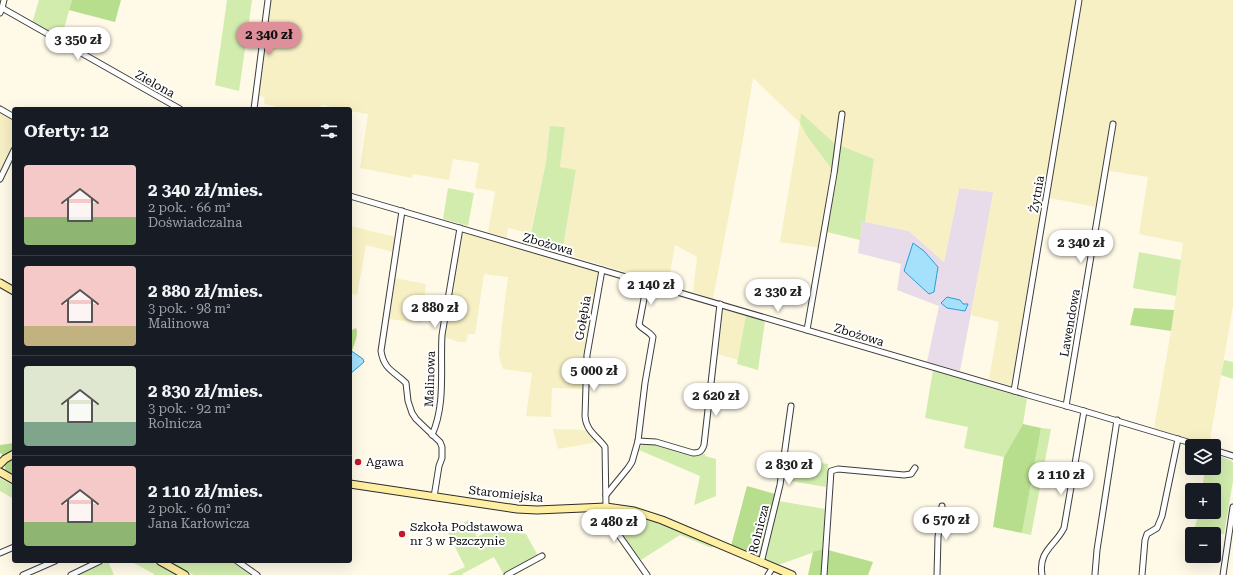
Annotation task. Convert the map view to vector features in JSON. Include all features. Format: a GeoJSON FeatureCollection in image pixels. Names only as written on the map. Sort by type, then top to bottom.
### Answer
{"type":"FeatureCollection","features":[{"type":"Feature","properties":{"kind":"street"},"geometry":{"type":"LineString","coordinates":[[0,14],[4,0]]}},
{"type":"Feature","properties":{"kind":"street"},"geometry":{"type":"LineString","coordinates":[[254,107],[268,0]]}},
{"type":"Feature","properties":{"kind":"street","name":"Żytnia"},"geometry":{"type":"LineString","coordinates":[[1014,391],[1079,0]]}},
{"type":"Feature","properties":{"kind":"street","name":"Zielona"},"geometry":{"type":"LineString","coordinates":[[2,8],[176,107]]}},
{"type":"Feature","properties":{"kind":"street"},"geometry":{"type":"LineString","coordinates":[[0,109],[12,116]]}},
{"type":"Feature","properties":{"kind":"street"},"geometry":{"type":"LineString","coordinates":[[807,330],[834,174],[842,114]]}},
{"type":"Feature","properties":{"kind":"street","name":"Lawendowa"},"geometry":{"type":"LineString","coordinates":[[1066,406],[1113,124]]}},
{"type":"Feature","properties":{"kind":"street"},"geometry":{"type":"LineString","coordinates":[[0,180],[12,154]]}},
{"type":"Feature","properties":{"kind":"street","name":"Zbożowa"},"geometry":{"type":"LineString","coordinates":[[352,197],[1014,391],[1084,410],[1185,441]]}},
{"type":"Feature","properties":{"kind":"street"},"geometry":{"type":"LineString","coordinates":[[402,211],[381,351],[382,358],[388,369],[406,383],[408,401],[412,413],[416,419],[440,442],[443,452],[434,497]]}},
{"type":"Feature","properties":{"kind":"street","name":"Malinowa"},"geometry":{"type":"LineString","coordinates":[[432,435],[437,424],[441,405],[442,335],[460,228]]}},
{"type":"Feature","properties":{"kind":"street","name":"Gołębia"},"geometry":{"type":"LineString","coordinates":[[602,270],[587,355],[585,416],[586,424],[589,430],[605,447],[606,508]]}},
{"type":"Feature","properties":{"kind":"street"},"geometry":{"type":"LineString","coordinates":[[0,283],[12,290]]}},
{"type":"Feature","properties":{"kind":"street"},"geometry":{"type":"LineString","coordinates":[[606,495],[632,462],[638,442],[645,383],[653,337],[639,325],[648,283]]}},
{"type":"Feature","properties":{"kind":"street"},"geometry":{"type":"LineString","coordinates":[[638,442],[656,442],[693,453],[699,453],[702,450],[720,304]]}},
{"type":"Feature","properties":{"kind":"street","name":"Rolnicza"},"geometry":{"type":"LineString","coordinates":[[762,563],[780,485],[791,406]]}},
{"type":"Feature","properties":{"kind":"street"},"geometry":{"type":"LineString","coordinates":[[1042,575],[1042,557],[1064,528],[1084,410]]}},
{"type":"Feature","properties":{"kind":"street"},"geometry":{"type":"LineString","coordinates":[[1095,574],[1097,550],[1117,420]]}},
{"type":"Feature","properties":{"kind":"street"},"geometry":{"type":"LineString","coordinates":[[1142,575],[1145,540],[1147,534],[1157,528],[1160,523],[1178,439]]}},
{"type":"Feature","properties":{"kind":"street"},"geometry":{"type":"LineString","coordinates":[[1221,452],[1233,456]]}},
{"type":"Feature","properties":{"kind":"street"},"geometry":{"type":"LineString","coordinates":[[0,464],[4,459],[12,455]]}},
{"type":"Feature","properties":{"kind":"street"},"geometry":{"type":"LineString","coordinates":[[824,575],[832,471],[838,469],[904,475],[911,474],[915,468]]}},
{"type":"Feature","properties":{"kind":"street"},"geometry":{"type":"LineString","coordinates":[[0,472],[12,479]]}},
{"type":"Feature","properties":{"kind":"street","name":"Staromiejska"},"geometry":{"type":"LineString","coordinates":[[352,484],[507,508],[530,510],[624,509],[651,516],[792,575]]}},
{"type":"Feature","properties":{"kind":"street"},"geometry":{"type":"LineString","coordinates":[[937,575],[938,537],[942,506]]}},
{"type":"Feature","properties":{"kind":"street"},"geometry":{"type":"LineString","coordinates":[[1225,575],[1233,507]]}},
{"type":"Feature","properties":{"kind":"street"},"geometry":{"type":"LineString","coordinates":[[624,509],[620,517],[611,524],[647,575]]}},
{"type":"Feature","properties":{"kind":"street"},"geometry":{"type":"LineString","coordinates":[[0,553],[12,548]]}},
{"type":"Feature","properties":{"kind":"street"},"geometry":{"type":"LineString","coordinates":[[507,575],[542,556]]}},
{"type":"Feature","properties":{"kind":"street"},"geometry":{"type":"LineString","coordinates":[[23,575],[50,563]]}},
{"type":"Feature","properties":{"kind":"street"},"geometry":{"type":"LineString","coordinates":[[71,575],[96,563]]}},
{"type":"Feature","properties":{"kind":"street"},"geometry":{"type":"LineString","coordinates":[[164,563],[185,575]]}},
{"type":"Feature","properties":{"kind":"street"},"geometry":{"type":"LineString","coordinates":[[240,563],[257,575]]}},
{"type":"Feature","properties":{"kind":"street"},"geometry":{"type":"LineString","coordinates":[[768,575],[773,568]]}},
{"type":"Feature","properties":{"kind":"shaded area"},"geometry":{"type":"Polygon","coordinates":[[[271,0],[1233,0],[1233,306],[1210,439],[1190,439],[1154,428],[1171,331],[1183,243],[1139,234],[1148,177],[1103,170],[1096,207],[1044,197],[1037,257],[1033,257],[1011,386],[989,379],[999,322],[971,315],[993,192],[959,188],[944,262],[909,231],[865,222],[874,159],[838,145],[821,248],[780,242],[800,123],[753,78],[713,299],[693,292],[697,257],[675,245],[668,285],[562,253],[576,171],[560,167],[565,127],[550,126],[546,162],[530,234],[508,228],[507,238],[488,232],[495,193],[494,191],[475,188],[479,163],[453,159],[449,180],[413,174],[412,178],[360,168],[368,114],[352,111],[352,107],[332,107],[322,105],[322,107],[275,107],[264,104],[265,97],[259,96],[271,0]]]}},
{"type":"Feature","properties":{"kind":"shaded area"},"geometry":{"type":"Polygon","coordinates":[[[0,112],[12,119],[12,146],[0,172],[0,112]]]}},
{"type":"Feature","properties":{"kind":"shaded area"},"geometry":{"type":"Polygon","coordinates":[[[959,188],[994,192],[960,371],[927,362],[939,306],[897,290],[901,264],[858,253],[862,221],[909,231],[944,262],[959,188]]]}},
{"type":"Feature","properties":{"kind":"shaded area"},"geometry":{"type":"Polygon","coordinates":[[[352,226],[400,238],[397,253],[366,245],[357,295],[352,294],[352,226]]]}},
{"type":"Feature","properties":{"kind":"shaded area"},"geometry":{"type":"Polygon","coordinates":[[[462,232],[598,271],[589,332],[583,389],[552,388],[551,417],[526,416],[532,373],[503,369],[500,360],[499,354],[508,277],[484,274],[475,334],[468,334],[466,342],[459,342],[444,337],[462,232]]]}},
{"type":"Feature","properties":{"kind":"shaded area"},"geometry":{"type":"Polygon","coordinates":[[[394,278],[426,284],[421,323],[388,319],[394,278]]]}},
{"type":"Feature","properties":{"kind":"shaded area"},"geometry":{"type":"Polygon","coordinates":[[[723,309],[746,315],[738,360],[718,354],[723,309]]]}},
{"type":"Feature","properties":{"kind":"shaded area"},"geometry":{"type":"Polygon","coordinates":[[[553,429],[587,430],[598,442],[558,449],[553,429]]]}},
{"type":"Feature","properties":{"kind":"green space"},"geometry":{"type":"Polygon","coordinates":[[[39,0],[72,0],[61,39],[32,23],[39,0]]]}},
{"type":"Feature","properties":{"kind":"green space"},"geometry":{"type":"Polygon","coordinates":[[[72,0],[121,0],[115,22],[69,10],[72,0]]]}},
{"type":"Feature","properties":{"kind":"green space"},"geometry":{"type":"Polygon","coordinates":[[[227,0],[252,0],[239,91],[215,85],[227,0]]]}},
{"type":"Feature","properties":{"kind":"green space"},"geometry":{"type":"Polygon","coordinates":[[[801,113],[834,143],[874,159],[865,222],[862,221],[860,240],[827,232],[838,173],[831,168],[807,136],[800,123],[801,113]]]}},
{"type":"Feature","properties":{"kind":"green space"},"geometry":{"type":"Polygon","coordinates":[[[550,126],[565,127],[560,167],[576,170],[562,253],[529,242],[546,162],[550,126]]]}},
{"type":"Feature","properties":{"kind":"green space"},"geometry":{"type":"Polygon","coordinates":[[[448,188],[474,193],[468,226],[443,219],[448,188]]]}},
{"type":"Feature","properties":{"kind":"green space"},"geometry":{"type":"Polygon","coordinates":[[[1139,252],[1181,260],[1176,296],[1133,288],[1139,252]]]}},
{"type":"Feature","properties":{"kind":"green space"},"geometry":{"type":"Polygon","coordinates":[[[1134,308],[1174,310],[1171,331],[1130,325],[1134,308]]]}},
{"type":"Feature","properties":{"kind":"green space"},"geometry":{"type":"Polygon","coordinates":[[[746,315],[765,321],[758,370],[737,364],[746,315]]]}},
{"type":"Feature","properties":{"kind":"green space"},"geometry":{"type":"Polygon","coordinates":[[[356,328],[357,337],[352,351],[352,330],[356,328]]]}},
{"type":"Feature","properties":{"kind":"green space"},"geometry":{"type":"Polygon","coordinates":[[[1224,360],[1233,362],[1233,379],[1221,375],[1224,360]]]}},
{"type":"Feature","properties":{"kind":"green space"},"geometry":{"type":"Polygon","coordinates":[[[933,370],[1027,399],[1023,424],[1004,457],[964,448],[968,427],[925,418],[933,370]]]}},
{"type":"Feature","properties":{"kind":"green space"},"geometry":{"type":"Polygon","coordinates":[[[1023,424],[1041,428],[1022,533],[993,527],[1004,457],[1023,424]]]}},
{"type":"Feature","properties":{"kind":"green space"},"geometry":{"type":"Polygon","coordinates":[[[1041,428],[1051,429],[1031,535],[1022,533],[1041,428]]]}},
{"type":"Feature","properties":{"kind":"green space"},"geometry":{"type":"Polygon","coordinates":[[[12,443],[12,451],[4,456],[0,453],[0,445],[12,443]]]}},
{"type":"Feature","properties":{"kind":"green space"},"geometry":{"type":"Polygon","coordinates":[[[655,444],[694,455],[705,454],[705,456],[716,459],[716,496],[694,505],[700,476],[639,450],[642,445],[655,444]]]}},
{"type":"Feature","properties":{"kind":"green space"},"geometry":{"type":"Polygon","coordinates":[[[1221,457],[1232,461],[1233,481],[1224,534],[1221,534],[1221,527],[1195,527],[1197,519],[1221,519],[1221,483],[1203,483],[1204,475],[1221,475],[1221,457]]]}},
{"type":"Feature","properties":{"kind":"green space"},"geometry":{"type":"Polygon","coordinates":[[[12,458],[12,474],[5,470],[5,465],[12,458]]]}},
{"type":"Feature","properties":{"kind":"green space"},"geometry":{"type":"Polygon","coordinates":[[[789,459],[828,464],[826,487],[784,480],[789,459]]]}},
{"type":"Feature","properties":{"kind":"green space"},"geometry":{"type":"Polygon","coordinates":[[[0,478],[12,485],[12,498],[0,491],[0,478]]]}},
{"type":"Feature","properties":{"kind":"green space"},"geometry":{"type":"Polygon","coordinates":[[[747,486],[775,494],[760,560],[731,546],[747,486]]]}},
{"type":"Feature","properties":{"kind":"green space"},"geometry":{"type":"Polygon","coordinates":[[[779,501],[825,509],[823,549],[778,565],[764,562],[779,501]]]}},
{"type":"Feature","properties":{"kind":"green space"},"geometry":{"type":"Polygon","coordinates":[[[628,514],[645,518],[713,545],[712,548],[680,535],[641,560],[616,528],[619,521],[628,514]]]}},
{"type":"Feature","properties":{"kind":"green space"},"geometry":{"type":"Polygon","coordinates":[[[468,520],[477,537],[490,530],[526,534],[538,556],[504,575],[494,557],[462,574],[463,575],[447,575],[465,567],[448,533],[468,520]]]}},
{"type":"Feature","properties":{"kind":"green space"},"geometry":{"type":"Polygon","coordinates":[[[823,549],[821,575],[808,575],[813,552],[823,549]]]}},
{"type":"Feature","properties":{"kind":"green space"},"geometry":{"type":"Polygon","coordinates":[[[828,550],[873,562],[868,575],[827,575],[828,550]]]}},
{"type":"Feature","properties":{"kind":"green space"},"geometry":{"type":"Polygon","coordinates":[[[104,563],[109,563],[114,575],[78,575],[104,563]]]}},
{"type":"Feature","properties":{"kind":"green space"},"geometry":{"type":"Polygon","coordinates":[[[134,563],[155,563],[176,575],[154,574],[134,563]]]}},
{"type":"Feature","properties":{"kind":"green space"},"geometry":{"type":"Polygon","coordinates":[[[172,563],[234,563],[250,575],[194,575],[172,563]]]}},
{"type":"Feature","properties":{"kind":"water"},"geometry":{"type":"Polygon","coordinates":[[[913,243],[924,251],[938,267],[934,292],[929,294],[904,271],[913,243]]]}},
{"type":"Feature","properties":{"kind":"water"},"geometry":{"type":"Polygon","coordinates":[[[947,297],[960,300],[963,304],[968,304],[965,311],[947,308],[941,303],[947,297]]]}},
{"type":"Feature","properties":{"kind":"water"},"geometry":{"type":"Polygon","coordinates":[[[352,351],[363,359],[364,362],[352,372],[352,351]]]}},
{"type":"Feature","properties":{"kind":"place","name":"Agawa"},"geometry":{"type":"Point","coordinates":[358,462]}},
{"type":"Feature","properties":{"kind":"place","name":"Szkoła Podstawowa nr 3 w Pszczynie"},"geometry":{"type":"Point","coordinates":[402,534]}}]}
